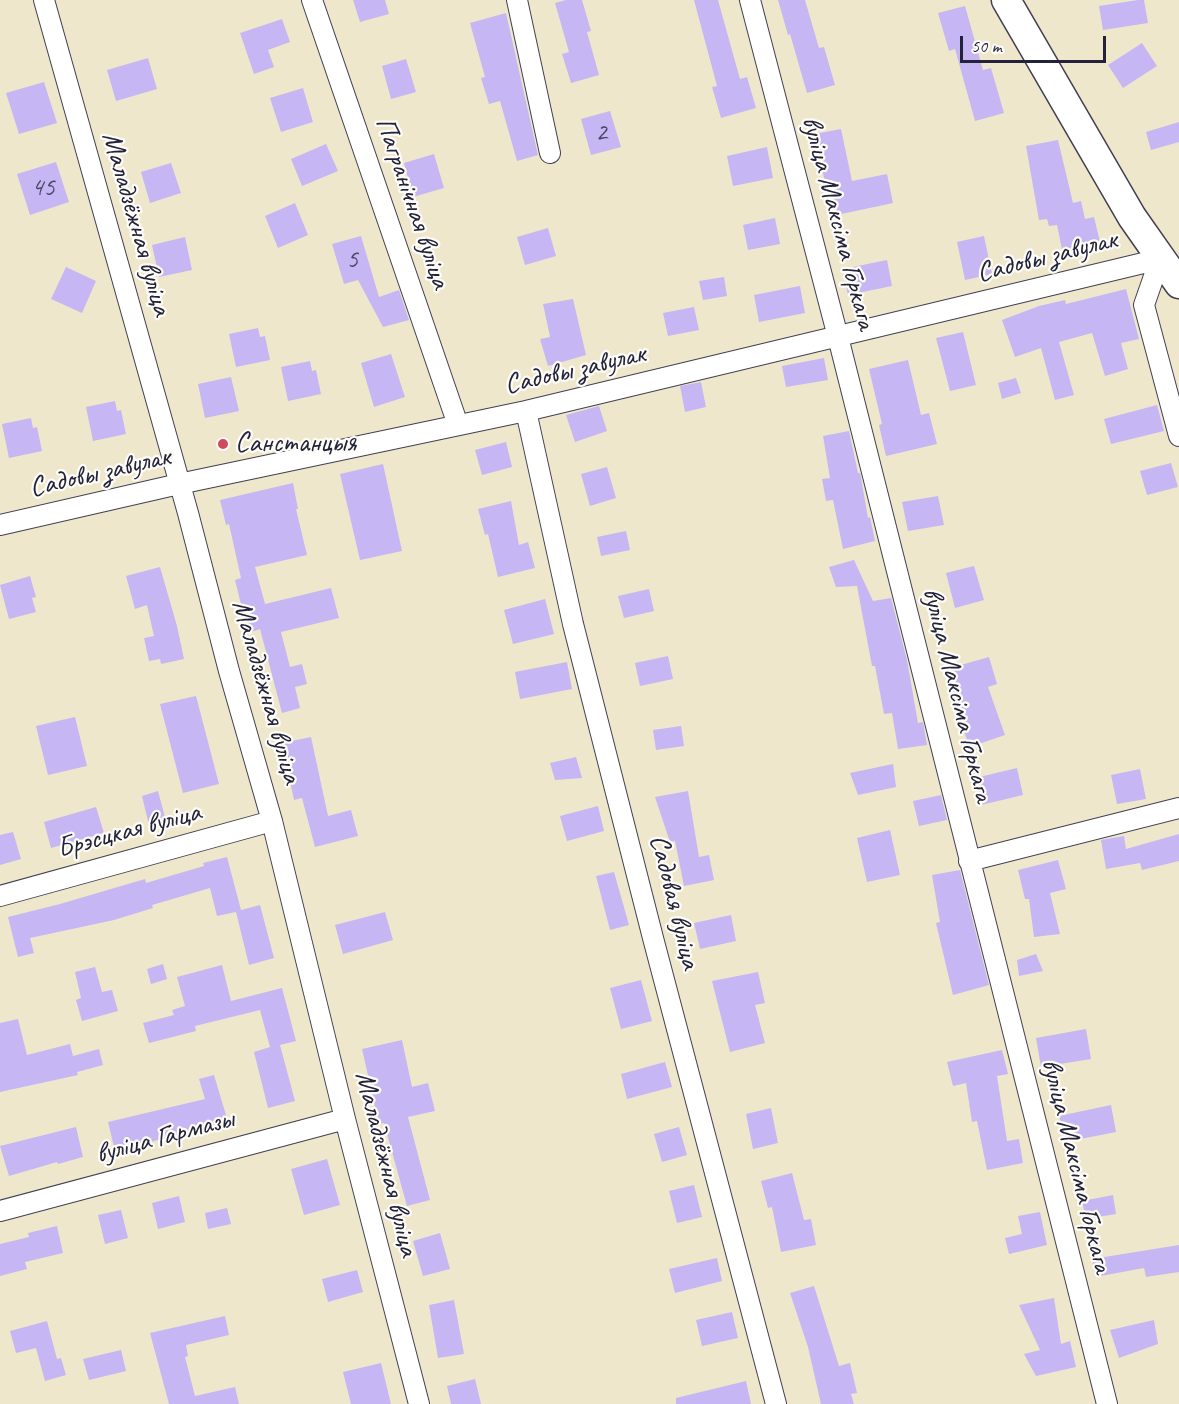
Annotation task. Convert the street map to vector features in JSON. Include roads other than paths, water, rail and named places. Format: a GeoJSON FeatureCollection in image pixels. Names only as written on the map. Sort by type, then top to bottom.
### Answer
{"type":"FeatureCollection","features":[{"type":"Feature","properties":{"kind":"street","name":"Маладзёжная вуліца"},"geometry":{"type":"LineString","coordinates":[[44,0],[179,483],[229,672],[273,821],[345,1119],[419,1404]]}},
{"type":"Feature","properties":{"kind":"street","name":"Пагранічная вуліца"},"geometry":{"type":"LineString","coordinates":[[312,0],[458,424]]}},
{"type":"Feature","properties":{"kind":"street"},"geometry":{"type":"LineString","coordinates":[[517,0],[550,153]]}},
{"type":"Feature","properties":{"kind":"street","name":"вуліца Максіма Горкага"},"geometry":{"type":"LineString","coordinates":[[750,0],[838,337],[1107,1404]]}},
{"type":"Feature","properties":{"kind":"street"},"geometry":{"type":"LineString","coordinates":[[1006,0],[1132,217],[1179,284]]}},
{"type":"Feature","properties":{"kind":"street","name":"Садовы завулак"},"geometry":{"type":"LineString","coordinates":[[0,525],[179,483],[526,411],[1160,259]]}},
{"type":"Feature","properties":{"kind":"street"},"geometry":{"type":"LineString","coordinates":[[1160,259],[1144,305],[1179,436]]}},
{"type":"Feature","properties":{"kind":"street","name":"Садовая вуліца"},"geometry":{"type":"LineString","coordinates":[[526,411],[573,624],[776,1404]]}},
{"type":"Feature","properties":{"kind":"street"},"geometry":{"type":"LineString","coordinates":[[969,861],[1179,808]]}},
{"type":"Feature","properties":{"kind":"street","name":"Брэсцкая вуліца"},"geometry":{"type":"LineString","coordinates":[[0,896],[273,821]]}},
{"type":"Feature","properties":{"kind":"street","name":"вуліца Гармазы"},"geometry":{"type":"LineString","coordinates":[[0,1211],[345,1119]]}},
{"type":"Feature","properties":{"kind":"place","name":"Санстанцыя"},"geometry":{"type":"Point","coordinates":[223,444]}}]}
